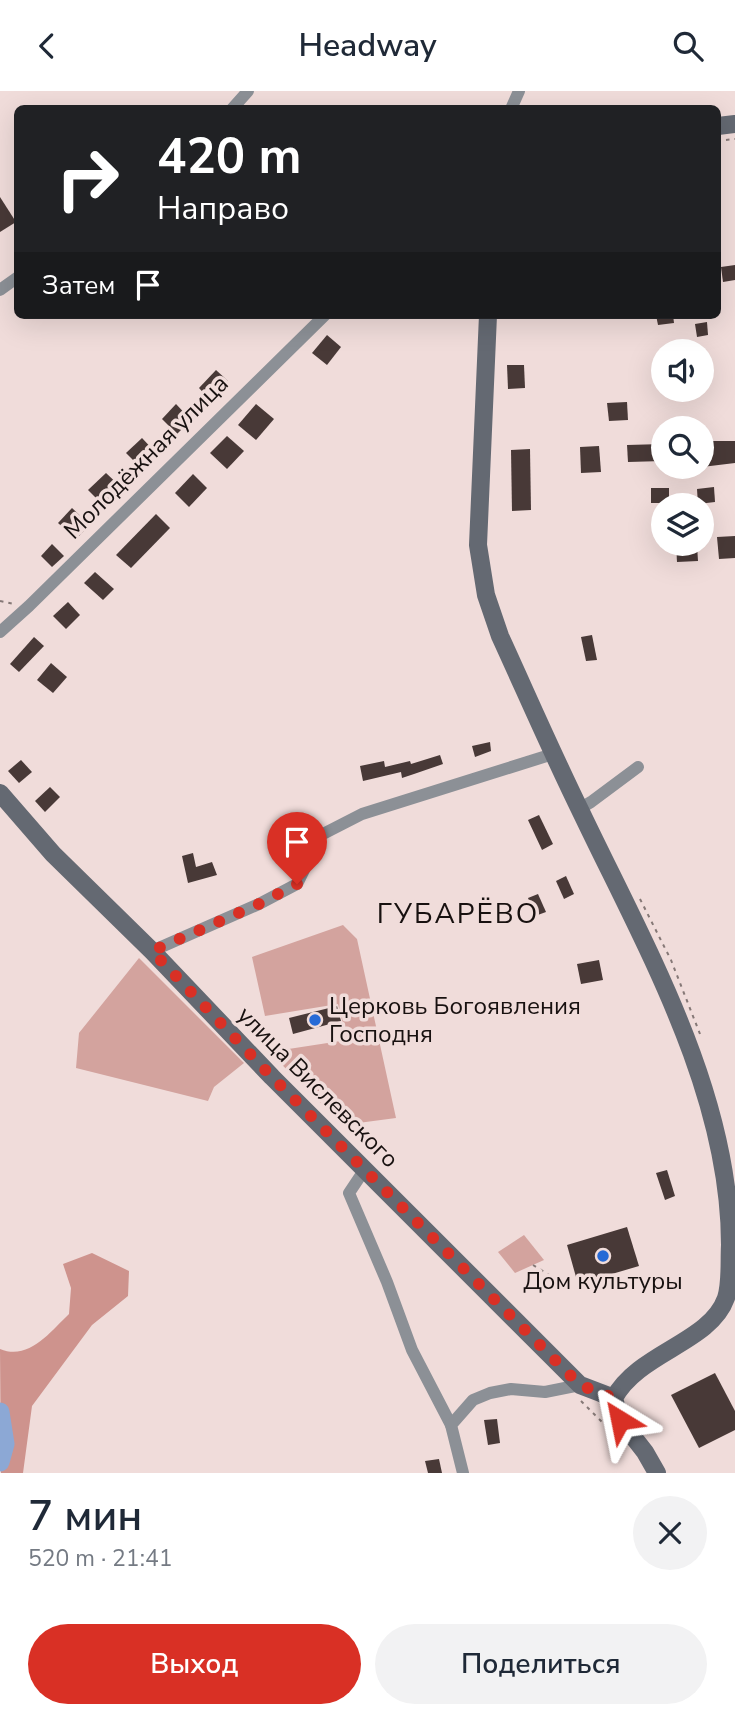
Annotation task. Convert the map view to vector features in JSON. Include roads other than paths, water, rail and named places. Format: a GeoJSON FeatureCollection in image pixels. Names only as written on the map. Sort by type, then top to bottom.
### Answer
{"type":"FeatureCollection","features":[{"type":"Feature","properties":{"kind":"main road"},"geometry":{"type":"LineString","coordinates":[[488,319],[478,545],[486,595],[500,636],[553,754],[653,962],[709,1105],[723,1167],[730,1222],[726,1297],[715,1316],[698,1332],[639,1368],[621,1384],[614,1398],[620,1420],[645,1452],[657,1473]]}},
{"type":"Feature","properties":{"kind":"main road","name":"улица Вислевского"},"geometry":{"type":"LineString","coordinates":[[0,793],[53,854],[580,1385],[614,1398]]}},
{"type":"Feature","properties":{"kind":"street"},"geometry":{"type":"LineString","coordinates":[[235,105],[247,91]]}},
{"type":"Feature","properties":{"kind":"street","name":"Молодёжная улица"},"geometry":{"type":"LineString","coordinates":[[0,632],[321,319]]}},
{"type":"Feature","properties":{"kind":"street"},"geometry":{"type":"LineString","coordinates":[[152,951],[259,904],[297,884],[321,835],[362,814],[553,754]]}},
{"type":"Feature","properties":{"kind":"street"},"geometry":{"type":"LineString","coordinates":[[579,809],[638,767]]}},
{"type":"Feature","properties":{"kind":"street"},"geometry":{"type":"LineString","coordinates":[[365,1169],[349,1193],[387,1282],[412,1350],[451,1425],[463,1473]]}},
{"type":"Feature","properties":{"kind":"street"},"geometry":{"type":"LineString","coordinates":[[451,1425],[473,1400],[490,1393],[511,1389],[545,1392],[580,1385]]}},
{"type":"Feature","properties":{"kind":"waterway"},"geometry":{"type":"LineString","coordinates":[[0,1412],[5,1444],[0,1462]]}},
{"type":"Feature","properties":{"kind":"place","name":"Церковь Богоявления Господня"},"geometry":{"type":"Point","coordinates":[315,1020]}},
{"type":"Feature","properties":{"kind":"place","name":"Дом культуры"},"geometry":{"type":"Point","coordinates":[603,1256]}},
{"type":"Feature","properties":{"kind":"district","name":"ГУБАРЁВО"},"geometry":{"type":"Point","coordinates":[458,914]}}]}
